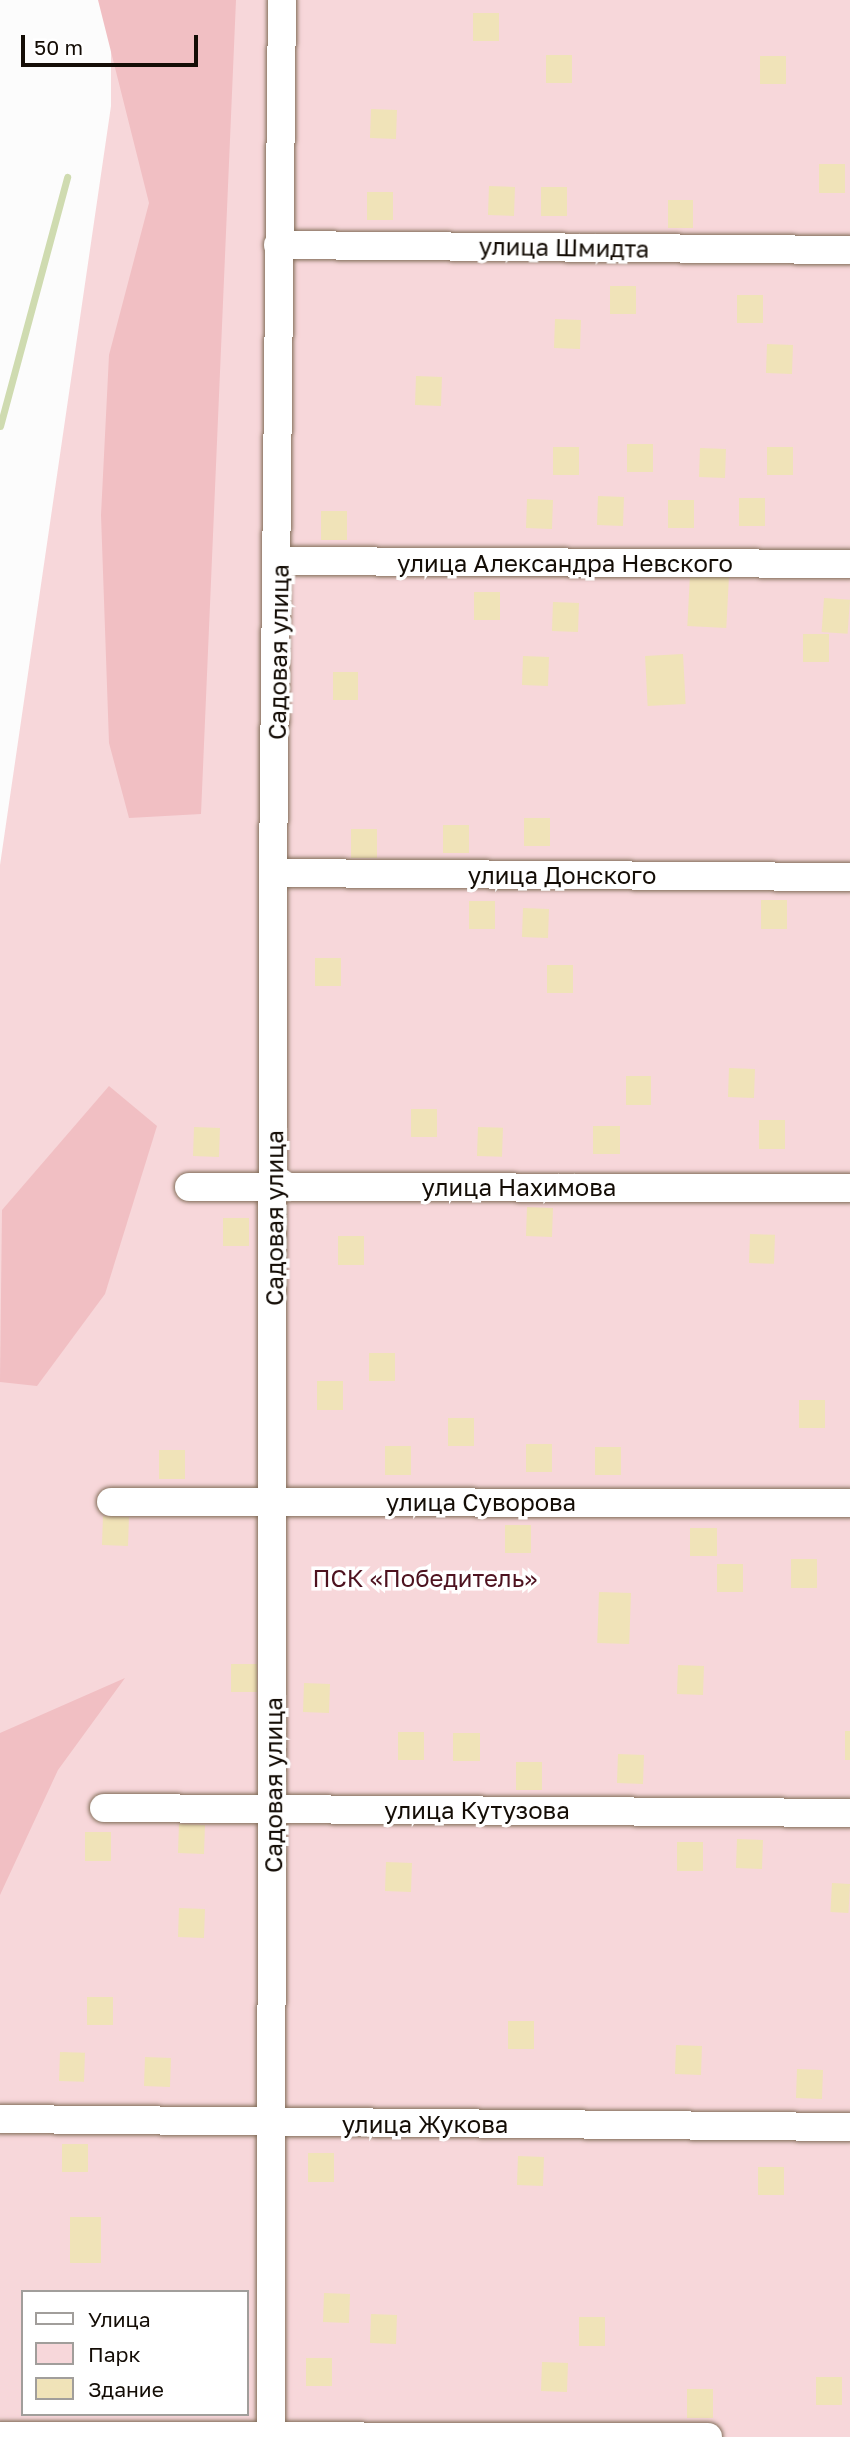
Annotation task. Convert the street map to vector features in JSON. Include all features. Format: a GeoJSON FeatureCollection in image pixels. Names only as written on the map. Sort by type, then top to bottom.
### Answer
{"type":"FeatureCollection","features":[{"type":"Feature","properties":{"kind":"street","name":"Садовая улица"},"geometry":{"type":"LineString","coordinates":[[271,2436],[276,2123],[272,1809],[273,873],[280,561],[278,245],[282,0]]}},
{"type":"Feature","properties":{"kind":"street","name":"улица Шмидта"},"geometry":{"type":"LineString","coordinates":[[278,245],[850,250]]}},
{"type":"Feature","properties":{"kind":"street","name":"улица Александра Невского"},"geometry":{"type":"LineString","coordinates":[[280,561],[850,564]]}},
{"type":"Feature","properties":{"kind":"street","name":"улица Донского"},"geometry":{"type":"LineString","coordinates":[[273,873],[850,877]]}},
{"type":"Feature","properties":{"kind":"street","name":"улица Нахимова"},"geometry":{"type":"LineString","coordinates":[[189,1187],[274,1185],[850,1188]]}},
{"type":"Feature","properties":{"kind":"street","name":"улица Суворова"},"geometry":{"type":"LineString","coordinates":[[111,1502],[850,1503]]}},
{"type":"Feature","properties":{"kind":"street","name":"улица Кутузова"},"geometry":{"type":"LineString","coordinates":[[104,1808],[850,1813]]}},
{"type":"Feature","properties":{"kind":"street","name":"улица Жукова"},"geometry":{"type":"LineString","coordinates":[[0,2119],[850,2127]]}},
{"type":"Feature","properties":{"kind":"street"},"geometry":{"type":"LineString","coordinates":[[0,2436],[708,2437]]}},
{"type":"Feature","properties":{"kind":"green space","name":"ПСК «Победитель»"},"geometry":{"type":"Polygon","coordinates":[[[111,0],[850,0],[850,2437],[0,2437],[0,865],[111,106],[111,0]]]}},
{"type":"Feature","properties":{"kind":"shaded area"},"geometry":{"type":"Polygon","coordinates":[[[98,0],[236,0],[201,814],[129,818],[109,743],[101,515],[109,355],[149,203],[98,0]]]}},
{"type":"Feature","properties":{"kind":"shaded area"},"geometry":{"type":"Polygon","coordinates":[[[109,1086],[157,1126],[105,1294],[37,1386],[0,1382],[2,1210],[109,1086]]]}},
{"type":"Feature","properties":{"kind":"shaded area"},"geometry":{"type":"Polygon","coordinates":[[[125,1678],[58,1770],[0,1895],[0,1733],[125,1678]]]}},
{"type":"Feature","properties":{"kind":"building"},"geometry":{"type":"Polygon","coordinates":[[[473,13],[499,13],[499,41],[473,41],[473,13]]]}},
{"type":"Feature","properties":{"kind":"building"},"geometry":{"type":"Polygon","coordinates":[[[546,55],[572,55],[572,83],[546,83],[546,55]]]}},
{"type":"Feature","properties":{"kind":"building"},"geometry":{"type":"Polygon","coordinates":[[[760,56],[786,56],[786,84],[760,84],[760,56]]]}},
{"type":"Feature","properties":{"kind":"building"},"geometry":{"type":"Polygon","coordinates":[[[371,109],[397,110],[396,139],[370,138],[371,109]]]}},
{"type":"Feature","properties":{"kind":"building"},"geometry":{"type":"Polygon","coordinates":[[[819,164],[845,164],[845,193],[819,193],[819,164]]]}},
{"type":"Feature","properties":{"kind":"building"},"geometry":{"type":"Polygon","coordinates":[[[489,186],[515,187],[514,216],[488,215],[489,186]]]}},
{"type":"Feature","properties":{"kind":"building"},"geometry":{"type":"Polygon","coordinates":[[[541,187],[567,187],[567,216],[541,216],[541,187]]]}},
{"type":"Feature","properties":{"kind":"building"},"geometry":{"type":"Polygon","coordinates":[[[367,192],[393,192],[393,220],[367,220],[367,192]]]}},
{"type":"Feature","properties":{"kind":"building"},"geometry":{"type":"Polygon","coordinates":[[[668,200],[693,200],[693,228],[668,228],[668,200]]]}},
{"type":"Feature","properties":{"kind":"building"},"geometry":{"type":"Polygon","coordinates":[[[610,286],[636,286],[636,314],[610,314],[610,286]]]}},
{"type":"Feature","properties":{"kind":"building"},"geometry":{"type":"Polygon","coordinates":[[[737,295],[763,295],[763,323],[737,323],[737,295]]]}},
{"type":"Feature","properties":{"kind":"building"},"geometry":{"type":"Polygon","coordinates":[[[555,319],[581,320],[580,349],[554,348],[555,319]]]}},
{"type":"Feature","properties":{"kind":"building"},"geometry":{"type":"Polygon","coordinates":[[[767,344],[793,345],[792,374],[766,373],[767,344]]]}},
{"type":"Feature","properties":{"kind":"building"},"geometry":{"type":"Polygon","coordinates":[[[416,376],[442,377],[441,406],[415,405],[416,376]]]}},
{"type":"Feature","properties":{"kind":"building"},"geometry":{"type":"Polygon","coordinates":[[[627,444],[653,444],[653,472],[627,472],[627,444]]]}},
{"type":"Feature","properties":{"kind":"building"},"geometry":{"type":"Polygon","coordinates":[[[553,447],[579,447],[579,475],[553,475],[553,447]]]}},
{"type":"Feature","properties":{"kind":"building"},"geometry":{"type":"Polygon","coordinates":[[[767,447],[793,447],[793,475],[767,475],[767,447]]]}},
{"type":"Feature","properties":{"kind":"building"},"geometry":{"type":"Polygon","coordinates":[[[700,448],[726,449],[725,478],[699,477],[700,448]]]}},
{"type":"Feature","properties":{"kind":"building"},"geometry":{"type":"Polygon","coordinates":[[[598,496],[624,497],[623,526],[597,525],[598,496]]]}},
{"type":"Feature","properties":{"kind":"building"},"geometry":{"type":"Polygon","coordinates":[[[739,498],[765,498],[765,526],[739,526],[739,498]]]}},
{"type":"Feature","properties":{"kind":"building"},"geometry":{"type":"Polygon","coordinates":[[[527,499],[553,500],[552,529],[526,528],[527,499]]]}},
{"type":"Feature","properties":{"kind":"building"},"geometry":{"type":"Polygon","coordinates":[[[668,500],[694,500],[694,528],[668,528],[668,500]]]}},
{"type":"Feature","properties":{"kind":"building"},"geometry":{"type":"Polygon","coordinates":[[[321,511],[347,511],[347,540],[321,540],[321,511]]]}},
{"type":"Feature","properties":{"kind":"building"},"geometry":{"type":"Polygon","coordinates":[[[690,575],[729,577],[726,628],[687,626],[690,575]]]}},
{"type":"Feature","properties":{"kind":"building"},"geometry":{"type":"Polygon","coordinates":[[[474,592],[500,592],[500,620],[474,620],[474,592]]]}},
{"type":"Feature","properties":{"kind":"building"},"geometry":{"type":"Polygon","coordinates":[[[824,598],[850,600],[848,634],[822,632],[824,598]]]}},
{"type":"Feature","properties":{"kind":"building"},"geometry":{"type":"Polygon","coordinates":[[[553,602],[579,603],[578,632],[552,631],[553,602]]]}},
{"type":"Feature","properties":{"kind":"building"},"geometry":{"type":"Polygon","coordinates":[[[803,634],[829,634],[829,662],[803,662],[803,634]]]}},
{"type":"Feature","properties":{"kind":"building"},"geometry":{"type":"Polygon","coordinates":[[[683,654],[686,704],[648,706],[645,656],[683,654]]]}},
{"type":"Feature","properties":{"kind":"building"},"geometry":{"type":"Polygon","coordinates":[[[523,656],[549,657],[548,686],[522,685],[523,656]]]}},
{"type":"Feature","properties":{"kind":"building"},"geometry":{"type":"Polygon","coordinates":[[[333,672],[358,672],[358,700],[333,700],[333,672]]]}},
{"type":"Feature","properties":{"kind":"building"},"geometry":{"type":"Polygon","coordinates":[[[524,818],[550,818],[550,846],[524,846],[524,818]]]}},
{"type":"Feature","properties":{"kind":"building"},"geometry":{"type":"Polygon","coordinates":[[[443,825],[469,825],[469,853],[443,853],[443,825]]]}},
{"type":"Feature","properties":{"kind":"building"},"geometry":{"type":"Polygon","coordinates":[[[351,829],[377,829],[377,858],[351,858],[351,829]]]}},
{"type":"Feature","properties":{"kind":"building"},"geometry":{"type":"Polygon","coordinates":[[[761,900],[787,900],[787,929],[761,929],[761,900]]]}},
{"type":"Feature","properties":{"kind":"building"},"geometry":{"type":"Polygon","coordinates":[[[469,901],[495,901],[495,929],[469,929],[469,901]]]}},
{"type":"Feature","properties":{"kind":"building"},"geometry":{"type":"Polygon","coordinates":[[[523,908],[549,909],[548,938],[522,937],[523,908]]]}},
{"type":"Feature","properties":{"kind":"building"},"geometry":{"type":"Polygon","coordinates":[[[315,958],[341,958],[341,986],[315,986],[315,958]]]}},
{"type":"Feature","properties":{"kind":"building"},"geometry":{"type":"Polygon","coordinates":[[[547,965],[573,965],[573,993],[547,993],[547,965]]]}},
{"type":"Feature","properties":{"kind":"building"},"geometry":{"type":"Polygon","coordinates":[[[729,1068],[755,1069],[754,1098],[728,1097],[729,1068]]]}},
{"type":"Feature","properties":{"kind":"building"},"geometry":{"type":"Polygon","coordinates":[[[626,1076],[651,1076],[651,1105],[626,1105],[626,1076]]]}},
{"type":"Feature","properties":{"kind":"building"},"geometry":{"type":"Polygon","coordinates":[[[411,1109],[437,1109],[437,1137],[411,1137],[411,1109]]]}},
{"type":"Feature","properties":{"kind":"building"},"geometry":{"type":"Polygon","coordinates":[[[759,1120],[785,1120],[785,1149],[759,1149],[759,1120]]]}},
{"type":"Feature","properties":{"kind":"building"},"geometry":{"type":"Polygon","coordinates":[[[593,1126],[620,1126],[620,1154],[593,1154],[593,1126]]]}},
{"type":"Feature","properties":{"kind":"building"},"geometry":{"type":"Polygon","coordinates":[[[194,1127],[220,1128],[219,1157],[193,1156],[194,1127]]]}},
{"type":"Feature","properties":{"kind":"building"},"geometry":{"type":"Polygon","coordinates":[[[478,1127],[503,1128],[502,1157],[477,1156],[478,1127]]]}},
{"type":"Feature","properties":{"kind":"building"},"geometry":{"type":"Polygon","coordinates":[[[527,1207],[553,1208],[552,1237],[526,1236],[527,1207]]]}},
{"type":"Feature","properties":{"kind":"building"},"geometry":{"type":"Polygon","coordinates":[[[223,1218],[249,1218],[249,1246],[223,1246],[223,1218]]]}},
{"type":"Feature","properties":{"kind":"building"},"geometry":{"type":"Polygon","coordinates":[[[750,1234],[775,1235],[774,1264],[749,1263],[750,1234]]]}},
{"type":"Feature","properties":{"kind":"building"},"geometry":{"type":"Polygon","coordinates":[[[338,1236],[364,1236],[364,1265],[338,1265],[338,1236]]]}},
{"type":"Feature","properties":{"kind":"building"},"geometry":{"type":"Polygon","coordinates":[[[369,1353],[395,1353],[395,1381],[369,1381],[369,1353]]]}},
{"type":"Feature","properties":{"kind":"building"},"geometry":{"type":"Polygon","coordinates":[[[317,1381],[343,1381],[343,1410],[317,1410],[317,1381]]]}},
{"type":"Feature","properties":{"kind":"building"},"geometry":{"type":"Polygon","coordinates":[[[799,1400],[825,1400],[825,1428],[799,1428],[799,1400]]]}},
{"type":"Feature","properties":{"kind":"building"},"geometry":{"type":"Polygon","coordinates":[[[448,1418],[474,1418],[474,1446],[448,1446],[448,1418]]]}},
{"type":"Feature","properties":{"kind":"building"},"geometry":{"type":"Polygon","coordinates":[[[526,1444],[552,1444],[552,1472],[526,1472],[526,1444]]]}},
{"type":"Feature","properties":{"kind":"building"},"geometry":{"type":"Polygon","coordinates":[[[385,1446],[411,1446],[411,1475],[385,1475],[385,1446]]]}},
{"type":"Feature","properties":{"kind":"building"},"geometry":{"type":"Polygon","coordinates":[[[595,1447],[621,1447],[621,1475],[595,1475],[595,1447]]]}},
{"type":"Feature","properties":{"kind":"building"},"geometry":{"type":"Polygon","coordinates":[[[159,1450],[185,1450],[185,1479],[159,1479],[159,1450]]]}},
{"type":"Feature","properties":{"kind":"building"},"geometry":{"type":"Polygon","coordinates":[[[103,1516],[129,1517],[128,1546],[102,1545],[103,1516]]]}},
{"type":"Feature","properties":{"kind":"building"},"geometry":{"type":"Polygon","coordinates":[[[505,1525],[531,1525],[531,1553],[505,1553],[505,1525]]]}},
{"type":"Feature","properties":{"kind":"building"},"geometry":{"type":"Polygon","coordinates":[[[690,1528],[717,1528],[717,1556],[690,1556],[690,1528]]]}},
{"type":"Feature","properties":{"kind":"building"},"geometry":{"type":"Polygon","coordinates":[[[791,1559],[817,1559],[817,1588],[791,1588],[791,1559]]]}},
{"type":"Feature","properties":{"kind":"building"},"geometry":{"type":"Polygon","coordinates":[[[717,1564],[743,1564],[743,1592],[717,1592],[717,1564]]]}},
{"type":"Feature","properties":{"kind":"building"},"geometry":{"type":"Polygon","coordinates":[[[599,1592],[631,1593],[629,1644],[597,1643],[599,1592]]]}},
{"type":"Feature","properties":{"kind":"building"},"geometry":{"type":"Polygon","coordinates":[[[231,1664],[257,1664],[257,1692],[231,1692],[231,1664]]]}},
{"type":"Feature","properties":{"kind":"building"},"geometry":{"type":"Polygon","coordinates":[[[678,1665],[704,1666],[703,1695],[677,1694],[678,1665]]]}},
{"type":"Feature","properties":{"kind":"building"},"geometry":{"type":"Polygon","coordinates":[[[304,1683],[330,1684],[329,1713],[303,1712],[304,1683]]]}},
{"type":"Feature","properties":{"kind":"building"},"geometry":{"type":"Polygon","coordinates":[[[845,1731],[850,1731],[850,1760],[845,1760],[845,1731]]]}},
{"type":"Feature","properties":{"kind":"building"},"geometry":{"type":"Polygon","coordinates":[[[398,1732],[424,1732],[424,1760],[398,1760],[398,1732]]]}},
{"type":"Feature","properties":{"kind":"building"},"geometry":{"type":"Polygon","coordinates":[[[453,1733],[480,1733],[480,1761],[453,1761],[453,1733]]]}},
{"type":"Feature","properties":{"kind":"building"},"geometry":{"type":"Polygon","coordinates":[[[618,1754],[644,1755],[643,1784],[617,1783],[618,1754]]]}},
{"type":"Feature","properties":{"kind":"building"},"geometry":{"type":"Polygon","coordinates":[[[516,1762],[542,1762],[542,1790],[516,1790],[516,1762]]]}},
{"type":"Feature","properties":{"kind":"building"},"geometry":{"type":"Polygon","coordinates":[[[179,1824],[205,1825],[204,1854],[178,1853],[179,1824]]]}},
{"type":"Feature","properties":{"kind":"building"},"geometry":{"type":"Polygon","coordinates":[[[85,1832],[111,1832],[111,1861],[85,1861],[85,1832]]]}},
{"type":"Feature","properties":{"kind":"building"},"geometry":{"type":"Polygon","coordinates":[[[737,1839],[763,1840],[762,1869],[736,1868],[737,1839]]]}},
{"type":"Feature","properties":{"kind":"building"},"geometry":{"type":"Polygon","coordinates":[[[677,1842],[703,1842],[703,1871],[677,1871],[677,1842]]]}},
{"type":"Feature","properties":{"kind":"building"},"geometry":{"type":"Polygon","coordinates":[[[386,1862],[412,1863],[411,1892],[385,1891],[386,1862]]]}},
{"type":"Feature","properties":{"kind":"building"},"geometry":{"type":"Polygon","coordinates":[[[832,1883],[850,1884],[848,1913],[830,1912],[832,1883]]]}},
{"type":"Feature","properties":{"kind":"building"},"geometry":{"type":"Polygon","coordinates":[[[179,1908],[205,1909],[204,1938],[178,1937],[179,1908]]]}},
{"type":"Feature","properties":{"kind":"building"},"geometry":{"type":"Polygon","coordinates":[[[87,1997],[113,1997],[113,2025],[87,2025],[87,1997]]]}},
{"type":"Feature","properties":{"kind":"building"},"geometry":{"type":"Polygon","coordinates":[[[508,2021],[534,2021],[534,2049],[508,2049],[508,2021]]]}},
{"type":"Feature","properties":{"kind":"building"},"geometry":{"type":"Polygon","coordinates":[[[676,2045],[702,2046],[701,2075],[675,2074],[676,2045]]]}},
{"type":"Feature","properties":{"kind":"building"},"geometry":{"type":"Polygon","coordinates":[[[60,2052],[85,2053],[84,2082],[59,2081],[60,2052]]]}},
{"type":"Feature","properties":{"kind":"building"},"geometry":{"type":"Polygon","coordinates":[[[145,2057],[171,2058],[170,2087],[144,2086],[145,2057]]]}},
{"type":"Feature","properties":{"kind":"building"},"geometry":{"type":"Polygon","coordinates":[[[797,2069],[823,2070],[822,2099],[796,2098],[797,2069]]]}},
{"type":"Feature","properties":{"kind":"building"},"geometry":{"type":"Polygon","coordinates":[[[62,2144],[88,2144],[88,2172],[62,2172],[62,2144]]]}},
{"type":"Feature","properties":{"kind":"building"},"geometry":{"type":"Polygon","coordinates":[[[308,2153],[334,2153],[334,2182],[308,2182],[308,2153]]]}},
{"type":"Feature","properties":{"kind":"building"},"geometry":{"type":"Polygon","coordinates":[[[518,2156],[544,2157],[543,2186],[517,2185],[518,2156]]]}},
{"type":"Feature","properties":{"kind":"building"},"geometry":{"type":"Polygon","coordinates":[[[758,2167],[784,2167],[784,2195],[758,2195],[758,2167]]]}},
{"type":"Feature","properties":{"kind":"building"},"geometry":{"type":"Polygon","coordinates":[[[70,2217],[101,2217],[101,2263],[70,2263],[70,2217]]]}},
{"type":"Feature","properties":{"kind":"building"},"geometry":{"type":"Polygon","coordinates":[[[324,2293],[350,2294],[349,2323],[323,2322],[324,2293]]]}},
{"type":"Feature","properties":{"kind":"building"},"geometry":{"type":"Polygon","coordinates":[[[371,2314],[397,2315],[396,2344],[370,2343],[371,2314]]]}},
{"type":"Feature","properties":{"kind":"building"},"geometry":{"type":"Polygon","coordinates":[[[579,2317],[605,2317],[605,2346],[579,2346],[579,2317]]]}},
{"type":"Feature","properties":{"kind":"building"},"geometry":{"type":"Polygon","coordinates":[[[306,2358],[332,2358],[332,2386],[306,2386],[306,2358]]]}},
{"type":"Feature","properties":{"kind":"building"},"geometry":{"type":"Polygon","coordinates":[[[542,2362],[568,2363],[567,2392],[541,2391],[542,2362]]]}},
{"type":"Feature","properties":{"kind":"building"},"geometry":{"type":"Polygon","coordinates":[[[816,2377],[842,2377],[842,2405],[816,2405],[816,2377]]]}},
{"type":"Feature","properties":{"kind":"building"},"geometry":{"type":"Polygon","coordinates":[[[687,2389],[713,2389],[713,2418],[687,2418],[687,2389]]]}},
{"type":"Feature","properties":{"kind":"waterway"},"geometry":{"type":"LineString","coordinates":[[0,426],[67,177]]}}]}
